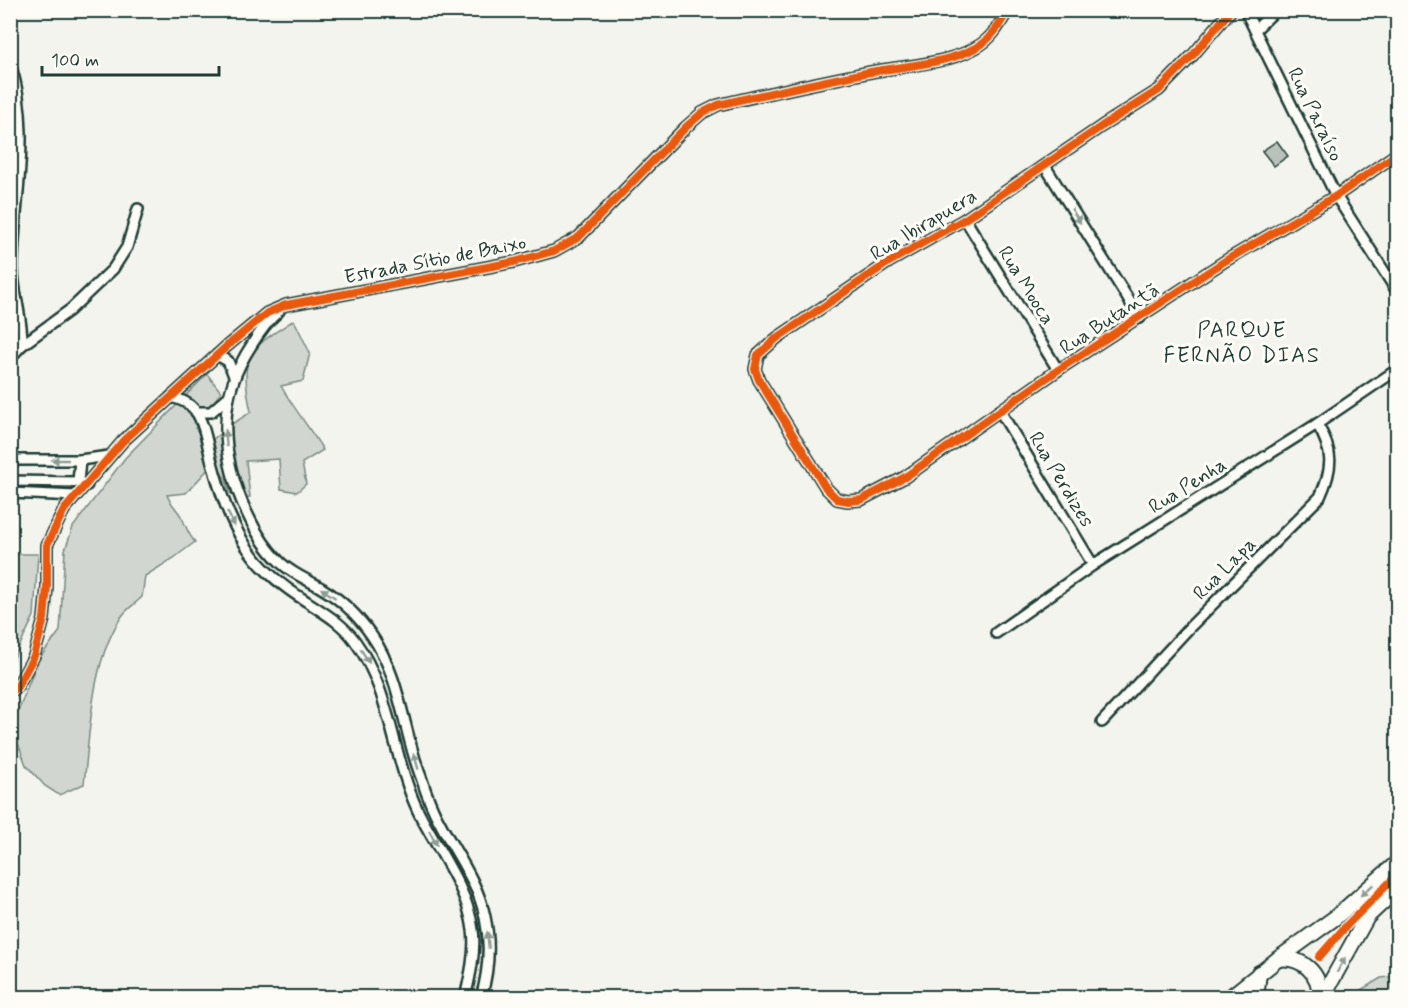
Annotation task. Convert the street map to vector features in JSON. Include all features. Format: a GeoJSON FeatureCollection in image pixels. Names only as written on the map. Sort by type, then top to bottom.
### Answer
{"type":"FeatureCollection","features":[{"type":"Feature","properties":{"kind":"street","name":"Estrada Sítio de Baixo"},"geometry":{"type":"LineString","coordinates":[[10,693],[17,687],[34,656],[44,619],[47,545],[64,510],[76,496],[82,484],[109,456],[256,320],[286,305],[514,262],[554,251],[579,237],[702,113],[718,105],[838,78],[948,58],[972,50],[986,42],[998,28],[1008,10]]}},
{"type":"Feature","properties":{"kind":"street","name":"Rua Ibirapuera"},"geometry":{"type":"LineString","coordinates":[[837,499],[826,488],[800,449],[759,380],[755,369],[758,355],[777,338],[889,262],[965,219],[1159,90],[1231,10]]}},
{"type":"Feature","properties":{"kind":"street","name":"Rua Paraíso"},"geometry":{"type":"LineString","coordinates":[[1245,10],[1336,195],[1398,293]]}},
{"type":"Feature","properties":{"kind":"street"},"geometry":{"type":"LineString","coordinates":[[1255,30],[1276,10]]}},
{"type":"Feature","properties":{"kind":"street"},"geometry":{"type":"LineString","coordinates":[[10,64],[21,117],[22,147],[14,222],[13,281],[22,345]]}},
{"type":"Feature","properties":{"kind":"street","name":"Rua Butantã"},"geometry":{"type":"LineString","coordinates":[[837,499],[861,500],[905,477],[1058,370],[1226,261],[1336,195],[1398,153]]}},
{"type":"Feature","properties":{"kind":"street"},"geometry":{"type":"LineString","coordinates":[[1045,166],[1140,318]]}},
{"type":"Feature","properties":{"kind":"street"},"geometry":{"type":"LineString","coordinates":[[10,358],[22,345],[70,310],[113,269],[127,247],[138,209]]}},
{"type":"Feature","properties":{"kind":"street","name":"Rua Mooca"},"geometry":{"type":"LineString","coordinates":[[965,219],[1058,370]]}},
{"type":"Feature","properties":{"kind":"street"},"geometry":{"type":"LineString","coordinates":[[286,305],[261,330],[234,376],[228,397],[225,420],[228,455],[238,492],[258,536],[282,563],[298,576],[323,588],[356,615],[373,638],[385,661],[394,683],[420,775],[440,824],[457,850],[479,894],[485,915],[490,960],[481,998]]}},
{"type":"Feature","properties":{"kind":"street"},"geometry":{"type":"LineString","coordinates":[[217,355],[228,361],[234,376]]}},
{"type":"Feature","properties":{"kind":"street","name":"Rua Penha"},"geometry":{"type":"LineString","coordinates":[[996,633],[1093,565],[1317,424],[1398,369]]}},
{"type":"Feature","properties":{"kind":"street"},"geometry":{"type":"LineString","coordinates":[[182,387],[187,403]]}},
{"type":"Feature","properties":{"kind":"street"},"geometry":{"type":"LineString","coordinates":[[171,397],[187,403],[196,412],[228,513],[248,548],[268,573],[305,601],[328,614],[347,631],[370,665],[383,698],[399,760],[412,796],[461,890],[472,921],[473,956],[465,998]]}},
{"type":"Feature","properties":{"kind":"street"},"geometry":{"type":"LineString","coordinates":[[196,412],[211,412],[228,397]]}},
{"type":"Feature","properties":{"kind":"street","name":"Rua Perdizes"},"geometry":{"type":"LineString","coordinates":[[1000,411],[1093,565]]}},
{"type":"Feature","properties":{"kind":"street","name":"Rua Lapa"},"geometry":{"type":"LineString","coordinates":[[1102,722],[1190,627],[1320,497],[1330,459],[1327,441],[1317,424]]}},
{"type":"Feature","properties":{"kind":"street"},"geometry":{"type":"LineString","coordinates":[[10,460],[80,460],[109,456]]}},
{"type":"Feature","properties":{"kind":"street"},"geometry":{"type":"LineString","coordinates":[[10,481],[82,484],[80,460]]}},
{"type":"Feature","properties":{"kind":"street"},"geometry":{"type":"LineString","coordinates":[[10,494],[76,496]]}},
{"type":"Feature","properties":{"kind":"street"},"geometry":{"type":"LineString","coordinates":[[1229,998],[1278,958],[1336,917],[1398,862]]}},
{"type":"Feature","properties":{"kind":"street"},"geometry":{"type":"LineString","coordinates":[[1321,998],[1367,917],[1398,888]]}},
{"type":"Feature","properties":{"kind":"street"},"geometry":{"type":"LineString","coordinates":[[1278,958],[1293,959],[1310,969],[1319,985],[1321,998]]}},
{"type":"Feature","properties":{"kind":"street"},"geometry":{"type":"LineString","coordinates":[[1256,998],[1259,973]]}},
{"type":"Feature","properties":{"kind":"shaded area"},"geometry":{"type":"Polygon","coordinates":[[[294,320],[310,353],[303,381],[281,386],[323,450],[302,463],[306,484],[297,492],[281,489],[279,459],[246,461],[250,497],[238,499],[230,493],[225,478],[213,464],[186,493],[167,495],[195,542],[145,576],[142,597],[124,613],[112,634],[98,675],[90,720],[84,784],[59,795],[45,786],[26,765],[12,727],[38,660],[60,631],[65,550],[73,527],[125,458],[207,374],[221,392],[195,428],[208,443],[251,412],[246,378],[250,356],[266,339],[294,320]]]}},
{"type":"Feature","properties":{"kind":"shaded area"},"geometry":{"type":"Polygon","coordinates":[[[11,554],[38,554],[34,616],[11,664],[11,554]]]}},
{"type":"Feature","properties":{"kind":"shaded area"},"geometry":{"type":"Polygon","coordinates":[[[1397,976],[1397,997],[1349,997],[1381,978],[1397,976]]]}},
{"type":"Feature","properties":{"kind":"building"},"geometry":{"type":"Polygon","coordinates":[[[1277,141],[1288,156],[1274,166],[1262,151],[1277,141]]]}},
{"type":"Feature","properties":{"kind":"cycle path"},"geometry":{"type":"LineString","coordinates":[[10,693],[17,687],[34,656],[44,619],[47,545],[64,510],[123,441],[227,346],[267,313],[286,305],[514,262],[554,251],[579,237],[702,113],[718,105],[856,75],[927,63],[965,53],[986,41],[1008,10]]}},
{"type":"Feature","properties":{"kind":"cycle path"},"geometry":{"type":"LineString","coordinates":[[1231,10],[1193,55],[1159,90],[965,219],[889,262],[777,338],[758,355],[755,369],[759,380],[826,488],[837,499],[861,500],[905,477],[1058,370],[1225,261],[1336,196],[1398,153]]}},
{"type":"Feature","properties":{"kind":"cycle path"},"geometry":{"type":"LineString","coordinates":[[1319,957],[1398,874]]}},
{"type":"Feature","properties":{"kind":"district","name":"PARQUE FERNÃO DIAS"},"geometry":{"type":"Point","coordinates":[1242,342]}}]}
